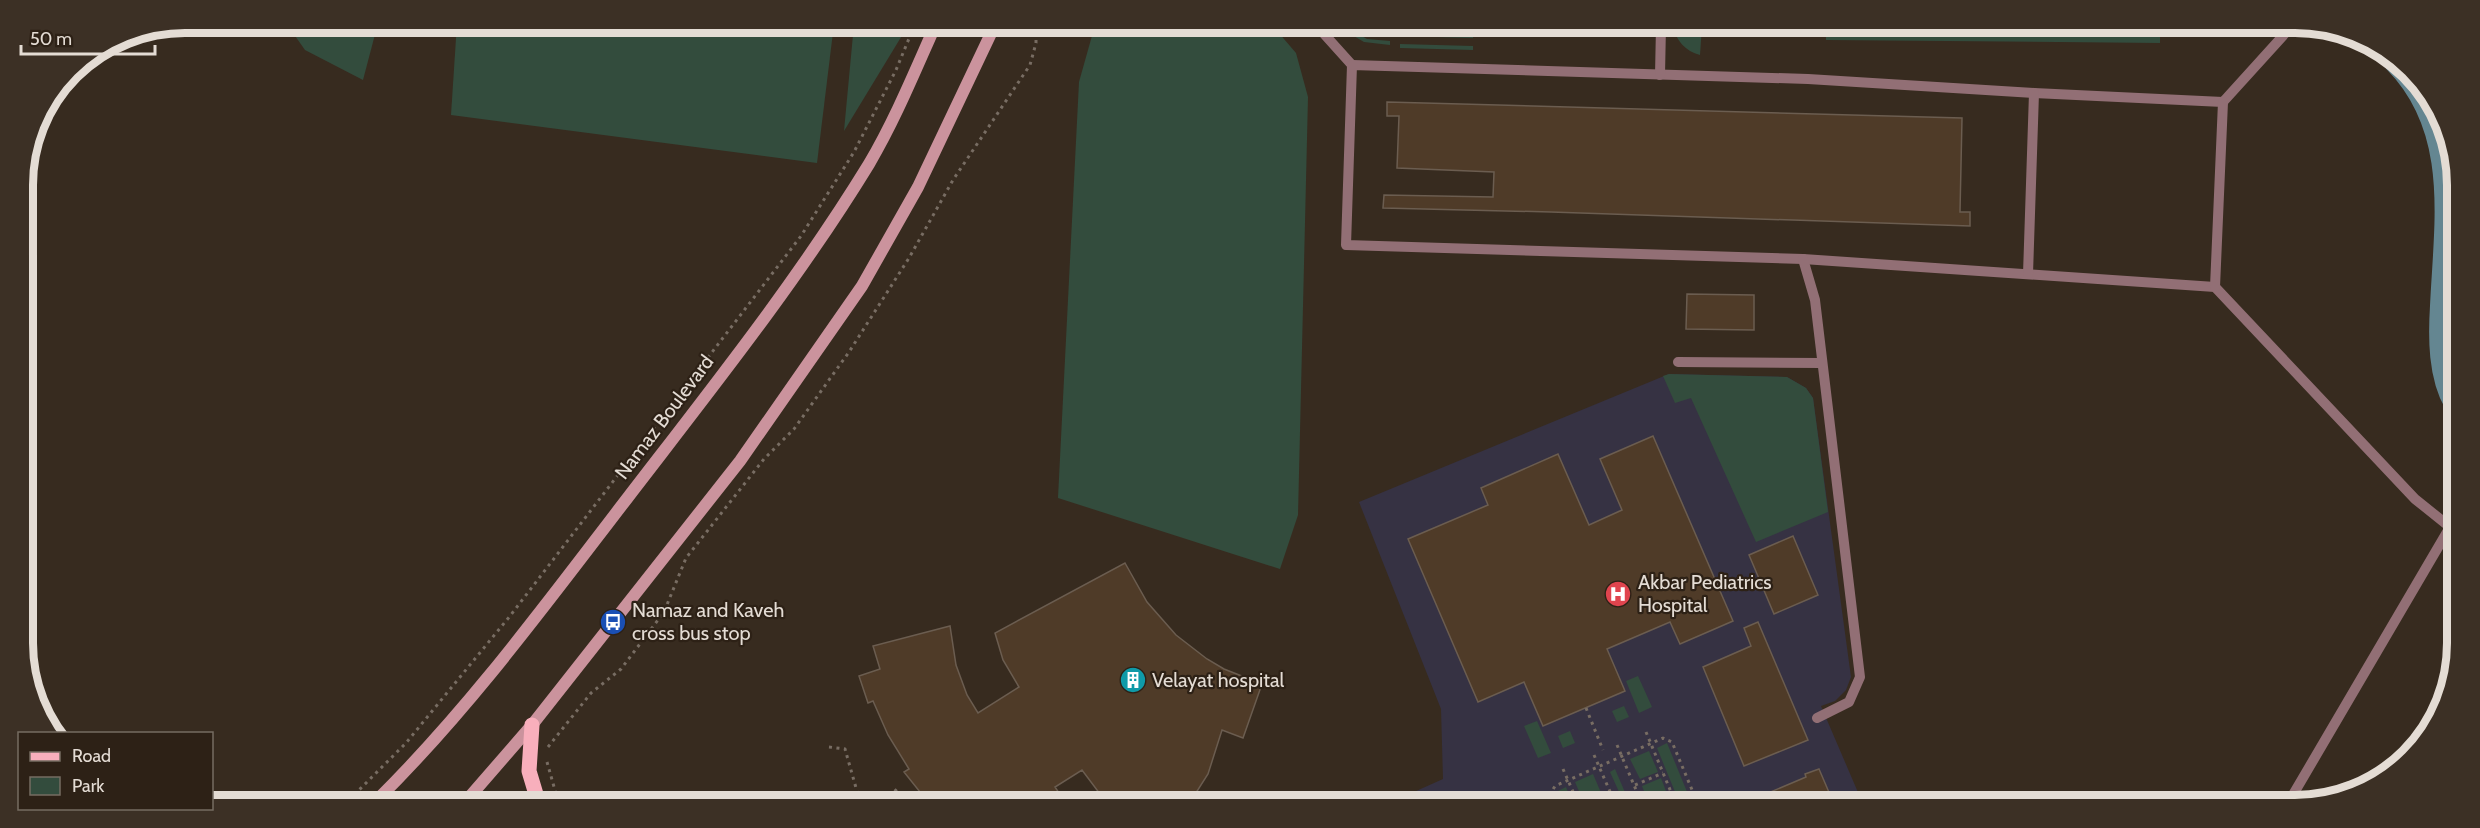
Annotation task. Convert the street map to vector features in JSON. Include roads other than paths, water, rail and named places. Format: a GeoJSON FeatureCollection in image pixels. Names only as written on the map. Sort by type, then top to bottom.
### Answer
{"type":"FeatureCollection","features":[{"type":"Feature","properties":{"kind":"main road","name":"Namaz Boulevard"},"geometry":{"type":"LineString","coordinates":[[382,795],[423,754],[528,627],[814,249],[870,161],[932,33]]}},
{"type":"Feature","properties":{"kind":"main road"},"geometry":{"type":"LineString","coordinates":[[471,795],[532,724],[740,461],[862,286],[918,187],[991,33]]}},
{"type":"Feature","properties":{"kind":"main road"},"geometry":{"type":"LineString","coordinates":[[532,724],[529,771],[536,795]]}},
{"type":"Feature","properties":{"kind":"lane"},"geometry":{"type":"LineString","coordinates":[[1322,33],[1352,65],[1346,245],[1803,258],[2215,287],[2415,499],[2447,523]]}},
{"type":"Feature","properties":{"kind":"lane"},"geometry":{"type":"LineString","coordinates":[[1660,75],[1661,33]]}},
{"type":"Feature","properties":{"kind":"lane"},"geometry":{"type":"LineString","coordinates":[[2215,287],[2223,102],[2285,33]]}},
{"type":"Feature","properties":{"kind":"lane"},"geometry":{"type":"LineString","coordinates":[[1352,65],[1808,79],[2223,102]]}},
{"type":"Feature","properties":{"kind":"lane"},"geometry":{"type":"LineString","coordinates":[[2028,274],[2034,93]]}},
{"type":"Feature","properties":{"kind":"lane"},"geometry":{"type":"LineString","coordinates":[[1803,258],[1815,300],[1860,677],[1850,702],[1817,718]]}},
{"type":"Feature","properties":{"kind":"lane"},"geometry":{"type":"LineString","coordinates":[[1678,362],[1821,363]]}},
{"type":"Feature","properties":{"kind":"lane"},"geometry":{"type":"LineString","coordinates":[[2293,795],[2447,533]]}},
{"type":"Feature","properties":{"kind":"waterway"},"geometry":{"type":"LineString","coordinates":[[2419,98],[2429,117],[2438,147],[2442,178],[2444,209],[2438,344],[2441,369],[2447,390]]}},
{"type":"Feature","properties":{"kind":"place","name":"Akbar Pediatrics Hospital"},"geometry":{"type":"Point","coordinates":[1618,594]}},
{"type":"Feature","properties":{"kind":"place","name":"Namaz and Kaveh cross bus stop"},"geometry":{"type":"Point","coordinates":[613,622]}},
{"type":"Feature","properties":{"kind":"place","name":"Velayat hospital"},"geometry":{"type":"Point","coordinates":[1133,680]}}]}
